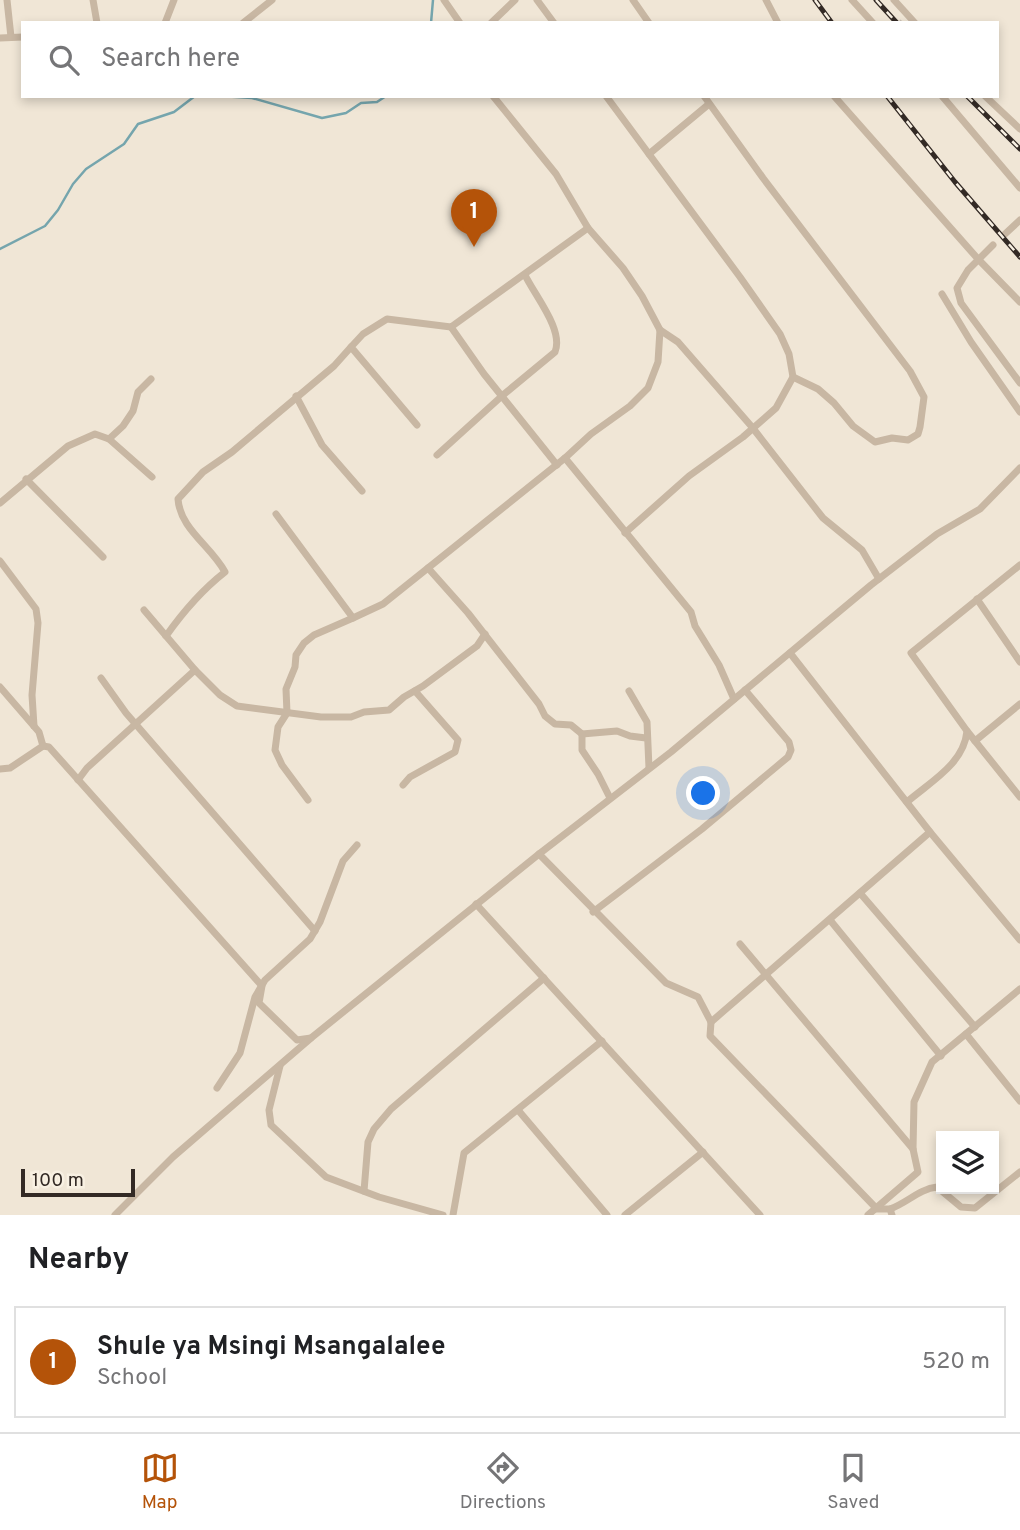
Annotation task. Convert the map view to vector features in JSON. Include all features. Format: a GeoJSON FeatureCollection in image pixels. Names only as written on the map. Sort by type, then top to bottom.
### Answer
{"type":"FeatureCollection","features":[{"type":"Feature","properties":{"kind":"street"},"geometry":{"type":"LineString","coordinates":[[7,0],[11,37]]}},
{"type":"Feature","properties":{"kind":"street"},"geometry":{"type":"LineString","coordinates":[[93,0],[97,21]]}},
{"type":"Feature","properties":{"kind":"street"},"geometry":{"type":"LineString","coordinates":[[166,21],[174,0]]}},
{"type":"Feature","properties":{"kind":"street"},"geometry":{"type":"LineString","coordinates":[[246,21],[272,0]]}},
{"type":"Feature","properties":{"kind":"street"},"geometry":{"type":"LineString","coordinates":[[444,0],[459,21]]}},
{"type":"Feature","properties":{"kind":"street"},"geometry":{"type":"LineString","coordinates":[[493,21],[515,0]]}},
{"type":"Feature","properties":{"kind":"street"},"geometry":{"type":"LineString","coordinates":[[537,0],[553,21]]}},
{"type":"Feature","properties":{"kind":"street"},"geometry":{"type":"LineString","coordinates":[[633,0],[648,21]]}},
{"type":"Feature","properties":{"kind":"street"},"geometry":{"type":"LineString","coordinates":[[766,0],[777,21]]}},
{"type":"Feature","properties":{"kind":"street"},"geometry":{"type":"LineString","coordinates":[[852,0],[871,21]]}},
{"type":"Feature","properties":{"kind":"street"},"geometry":{"type":"LineString","coordinates":[[894,0],[909,20]]}},
{"type":"Feature","properties":{"kind":"street"},"geometry":{"type":"LineString","coordinates":[[0,38],[21,37]]}},
{"type":"Feature","properties":{"kind":"street"},"geometry":{"type":"LineString","coordinates":[[495,98],[556,174],[588,228],[623,268],[642,296],[660,330],[678,342],[752,427],[823,518],[862,550],[879,579]]}},
{"type":"Feature","properties":{"kind":"street"},"geometry":{"type":"LineString","coordinates":[[607,98],[780,334],[789,354],[793,377],[776,408],[689,476],[625,533]]}},
{"type":"Feature","properties":{"kind":"street"},"geometry":{"type":"LineString","coordinates":[[705,98],[910,371],[924,397],[918,434],[908,440],[892,438],[875,442],[853,426],[818,389],[793,377]]}},
{"type":"Feature","properties":{"kind":"street"},"geometry":{"type":"LineString","coordinates":[[836,98],[1020,303]]}},
{"type":"Feature","properties":{"kind":"street"},"geometry":{"type":"LineString","coordinates":[[944,98],[1020,188]]}},
{"type":"Feature","properties":{"kind":"street"},"geometry":{"type":"LineString","coordinates":[[987,98],[1020,129]]}},
{"type":"Feature","properties":{"kind":"street"},"geometry":{"type":"LineString","coordinates":[[649,154],[709,104]]}},
{"type":"Feature","properties":{"kind":"street"},"geometry":{"type":"LineString","coordinates":[[1005,234],[1020,220]]}},
{"type":"Feature","properties":{"kind":"street"},"geometry":{"type":"LineString","coordinates":[[166,636],[182,614],[225,572],[179,513],[178,499],[203,472],[290,405],[296,396],[334,366],[363,334],[387,319],[451,327],[588,228]]}},
{"type":"Feature","properties":{"kind":"street"},"geometry":{"type":"LineString","coordinates":[[993,245],[961,279],[957,288],[961,303],[1020,383]]}},
{"type":"Feature","properties":{"kind":"street"},"geometry":{"type":"LineString","coordinates":[[437,455],[555,352],[559,343],[555,329],[525,275]]}},
{"type":"Feature","properties":{"kind":"street"},"geometry":{"type":"LineString","coordinates":[[942,294],[971,342],[1020,412]]}},
{"type":"Feature","properties":{"kind":"street"},"geometry":{"type":"LineString","coordinates":[[451,327],[557,465]]}},
{"type":"Feature","properties":{"kind":"street"},"geometry":{"type":"LineString","coordinates":[[308,800],[282,765],[275,750],[278,727],[287,713],[286,689],[295,667],[296,655],[304,643],[314,635],[383,604],[557,465],[591,434],[630,406],[648,388],[658,362],[660,330]]}},
{"type":"Feature","properties":{"kind":"street"},"geometry":{"type":"LineString","coordinates":[[351,347],[417,425]]}},
{"type":"Feature","properties":{"kind":"street"},"geometry":{"type":"LineString","coordinates":[[109,439],[123,426],[133,411],[138,392],[151,379]]}},
{"type":"Feature","properties":{"kind":"street"},"geometry":{"type":"LineString","coordinates":[[296,396],[322,445],[362,491]]}},
{"type":"Feature","properties":{"kind":"street"},"geometry":{"type":"LineString","coordinates":[[0,503],[26,479],[78,440],[95,434],[109,439],[152,477]]}},
{"type":"Feature","properties":{"kind":"street"},"geometry":{"type":"LineString","coordinates":[[565,458],[691,612],[695,626],[719,665],[734,699]]}},
{"type":"Feature","properties":{"kind":"street"},"geometry":{"type":"LineString","coordinates":[[115,1215],[173,1157],[311,1038],[649,768],[879,579],[937,534],[980,509],[1020,468]]}},
{"type":"Feature","properties":{"kind":"street"},"geometry":{"type":"LineString","coordinates":[[26,479],[103,557]]}},
{"type":"Feature","properties":{"kind":"street"},"geometry":{"type":"LineString","coordinates":[[276,514],[354,618]]}},
{"type":"Feature","properties":{"kind":"street"},"geometry":{"type":"LineString","coordinates":[[0,561],[36,609],[38,623],[32,695],[34,726]]}},
{"type":"Feature","properties":{"kind":"street"},"geometry":{"type":"LineString","coordinates":[[1020,565],[911,653],[967,731],[1020,797]]}},
{"type":"Feature","properties":{"kind":"street"},"geometry":{"type":"LineString","coordinates":[[428,568],[485,634],[545,716],[555,724],[571,726],[582,734],[617,731],[646,738]]}},
{"type":"Feature","properties":{"kind":"street"},"geometry":{"type":"LineString","coordinates":[[977,599],[1020,662]]}},
{"type":"Feature","properties":{"kind":"street"},"geometry":{"type":"LineString","coordinates":[[144,610],[220,695],[237,706],[287,713],[351,717],[364,712],[389,709],[477,646],[485,634]]}},
{"type":"Feature","properties":{"kind":"street"},"geometry":{"type":"LineString","coordinates":[[790,653],[930,832],[1020,940]]}},
{"type":"Feature","properties":{"kind":"street"},"geometry":{"type":"LineString","coordinates":[[78,780],[87,768],[195,670]]}},
{"type":"Feature","properties":{"kind":"street"},"geometry":{"type":"LineString","coordinates":[[101,678],[136,723],[315,931]]}},
{"type":"Feature","properties":{"kind":"street"},"geometry":{"type":"LineString","coordinates":[[0,687],[39,732],[43,746]]}},
{"type":"Feature","properties":{"kind":"street"},"geometry":{"type":"LineString","coordinates":[[593,912],[702,829],[788,757],[791,750],[789,742],[745,690]]}},
{"type":"Feature","properties":{"kind":"street"},"geometry":{"type":"LineString","coordinates":[[402,785],[410,777],[455,752],[458,740],[415,691]]}},
{"type":"Feature","properties":{"kind":"street"},"geometry":{"type":"LineString","coordinates":[[629,691],[647,722],[649,768]]}},
{"type":"Feature","properties":{"kind":"street"},"geometry":{"type":"LineString","coordinates":[[975,741],[1020,704]]}},
{"type":"Feature","properties":{"kind":"street"},"geometry":{"type":"LineString","coordinates":[[907,802],[961,754],[967,731]]}},
{"type":"Feature","properties":{"kind":"street"},"geometry":{"type":"LineString","coordinates":[[582,734],[582,750],[610,798]]}},
{"type":"Feature","properties":{"kind":"street"},"geometry":{"type":"LineString","coordinates":[[0,769],[10,768],[43,746],[49,747],[262,986]]}},
{"type":"Feature","properties":{"kind":"street"},"geometry":{"type":"LineString","coordinates":[[711,1022],[930,832]]}},
{"type":"Feature","properties":{"kind":"street"},"geometry":{"type":"LineString","coordinates":[[216,1088],[240,1053],[255,997],[265,980],[310,939],[343,861],[357,845]]}},
{"type":"Feature","properties":{"kind":"street"},"geometry":{"type":"LineString","coordinates":[[539,854],[593,912],[666,983],[698,997],[711,1022],[710,1036],[877,1209],[891,1212],[926,1188],[937,1187],[961,1207],[975,1208],[1020,1172]]}},
{"type":"Feature","properties":{"kind":"street"},"geometry":{"type":"LineString","coordinates":[[860,893],[975,1027]]}},
{"type":"Feature","properties":{"kind":"street"},"geometry":{"type":"LineString","coordinates":[[476,904],[760,1215]]}},
{"type":"Feature","properties":{"kind":"street"},"geometry":{"type":"LineString","coordinates":[[830,920],[941,1056]]}},
{"type":"Feature","properties":{"kind":"street"},"geometry":{"type":"LineString","coordinates":[[740,944],[914,1149]]}},
{"type":"Feature","properties":{"kind":"street"},"geometry":{"type":"LineString","coordinates":[[364,1191],[368,1142],[383,1119],[410,1092],[544,978]]}},
{"type":"Feature","properties":{"kind":"street"},"geometry":{"type":"LineString","coordinates":[[262,986],[259,1003],[297,1040],[311,1038]]}},
{"type":"Feature","properties":{"kind":"street"},"geometry":{"type":"LineString","coordinates":[[868,1215],[919,1172],[914,1149],[914,1102],[932,1062],[1020,989]]}},
{"type":"Feature","properties":{"kind":"street"},"geometry":{"type":"LineString","coordinates":[[966,1034],[1020,1101]]}},
{"type":"Feature","properties":{"kind":"street"},"geometry":{"type":"LineString","coordinates":[[453,1215],[464,1153],[602,1041]]}},
{"type":"Feature","properties":{"kind":"street"},"geometry":{"type":"LineString","coordinates":[[280,1065],[269,1110],[271,1125],[326,1177],[443,1215]]}},
{"type":"Feature","properties":{"kind":"street"},"geometry":{"type":"LineString","coordinates":[[518,1110],[607,1215]]}},
{"type":"Feature","properties":{"kind":"street"},"geometry":{"type":"LineString","coordinates":[[625,1215],[703,1152]]}},
{"type":"Feature","properties":{"kind":"waterway"},"geometry":{"type":"LineString","coordinates":[[431,21],[433,0]]}},
{"type":"Feature","properties":{"kind":"waterway"},"geometry":{"type":"LineString","coordinates":[[0,249],[45,226],[86,169],[124,144],[138,124],[174,112],[192,98]]}},
{"type":"Feature","properties":{"kind":"waterway"},"geometry":{"type":"LineString","coordinates":[[252,98],[322,118],[346,113],[361,103],[377,102],[383,98]]}},
{"type":"Feature","properties":{"kind":"railway"},"geometry":{"type":"LineString","coordinates":[[815,0],[831,21]]}},
{"type":"Feature","properties":{"kind":"railway"},"geometry":{"type":"LineString","coordinates":[[876,0],[895,21]]}},
{"type":"Feature","properties":{"kind":"railway"},"geometry":{"type":"LineString","coordinates":[[889,98],[955,182],[1020,257]]}},
{"type":"Feature","properties":{"kind":"railway"},"geometry":{"type":"LineString","coordinates":[[969,98],[1020,149]]}},
{"type":"Feature","properties":{"kind":"place","name":"Shule ya Msingi Msangalalee"},"geometry":{"type":"Point","coordinates":[474,247]}}]}
